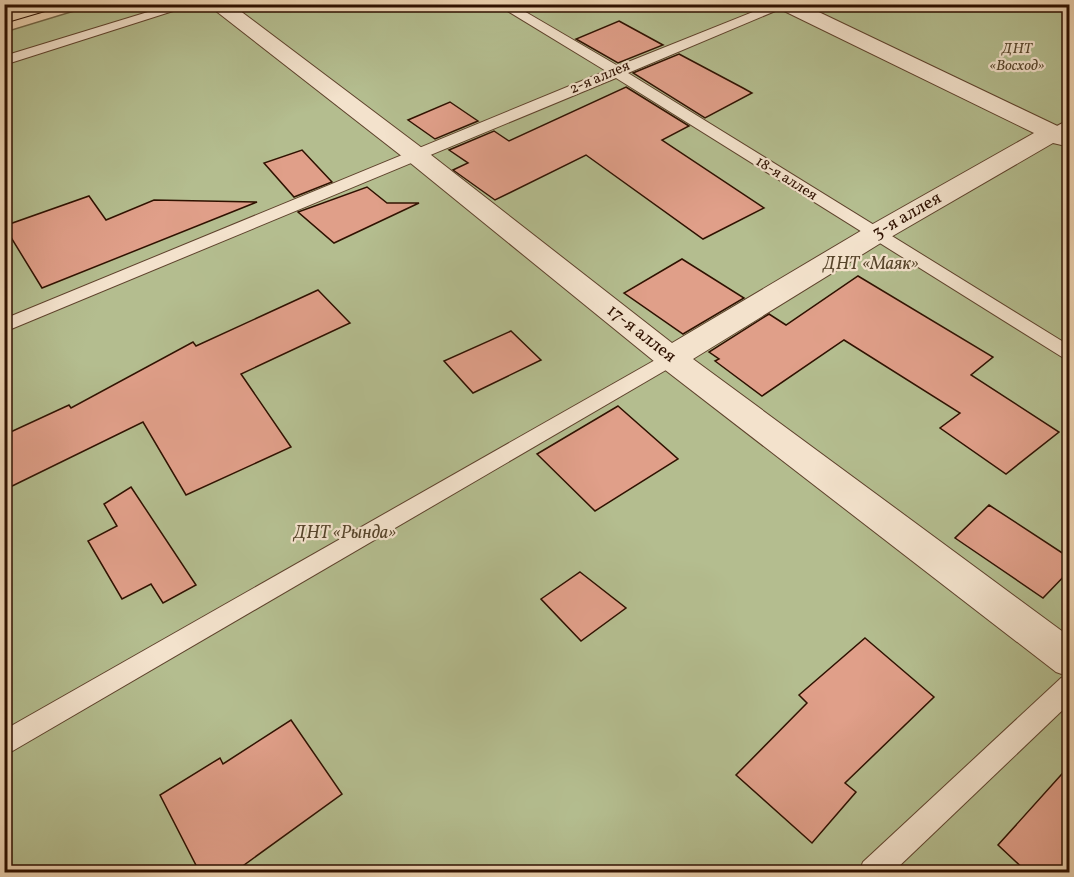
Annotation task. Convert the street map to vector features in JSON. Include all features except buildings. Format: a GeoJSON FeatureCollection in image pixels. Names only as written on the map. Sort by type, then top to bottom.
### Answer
{"type":"FeatureCollection","features":[{"type":"Feature","properties":{"kind":"main road"},"geometry":{"type":"LineString","coordinates":[[4,17],[48,4]]}},
{"type":"Feature","properties":{"kind":"street","name":"17-я аллея"},"geometry":{"type":"LineString","coordinates":[[217,4],[417,156],[671,358],[1070,660]]}},
{"type":"Feature","properties":{"kind":"street"},"geometry":{"type":"LineString","coordinates":[[785,5],[1064,133]]}},
{"type":"Feature","properties":{"kind":"street","name":"3-я аллея"},"geometry":{"type":"LineString","coordinates":[[671,358],[874,235],[1064,133]]}},
{"type":"Feature","properties":{"kind":"lane"},"geometry":{"type":"LineString","coordinates":[[4,61],[189,4]]}},
{"type":"Feature","properties":{"kind":"lane","name":"18-я аллея"},"geometry":{"type":"LineString","coordinates":[[502,4],[616,71],[874,235],[1070,355]]}},
{"type":"Feature","properties":{"kind":"lane","name":"2-я аллея"},"geometry":{"type":"LineString","coordinates":[[4,326],[417,156],[616,71],[785,5]]}},
{"type":"Feature","properties":{"kind":"lane"},"geometry":{"type":"LineString","coordinates":[[4,744],[671,358]]}},
{"type":"Feature","properties":{"kind":"lane"},"geometry":{"type":"LineString","coordinates":[[873,873],[1070,686]]}},
{"type":"Feature","properties":{"kind":"green space","name":"ДНТ «Рында»"},"geometry":{"type":"Polygon","coordinates":[[[97,4],[1069,5],[1069,872],[5,872],[5,32],[97,4]]]}},
{"type":"Feature","properties":{"kind":"park label","name":"ДНТ «Восход»"},"geometry":{"type":"Point","coordinates":[1017,58]}},
{"type":"Feature","properties":{"kind":"park label","name":"ДНТ «Маяк»"},"geometry":{"type":"Point","coordinates":[871,264]}}]}
